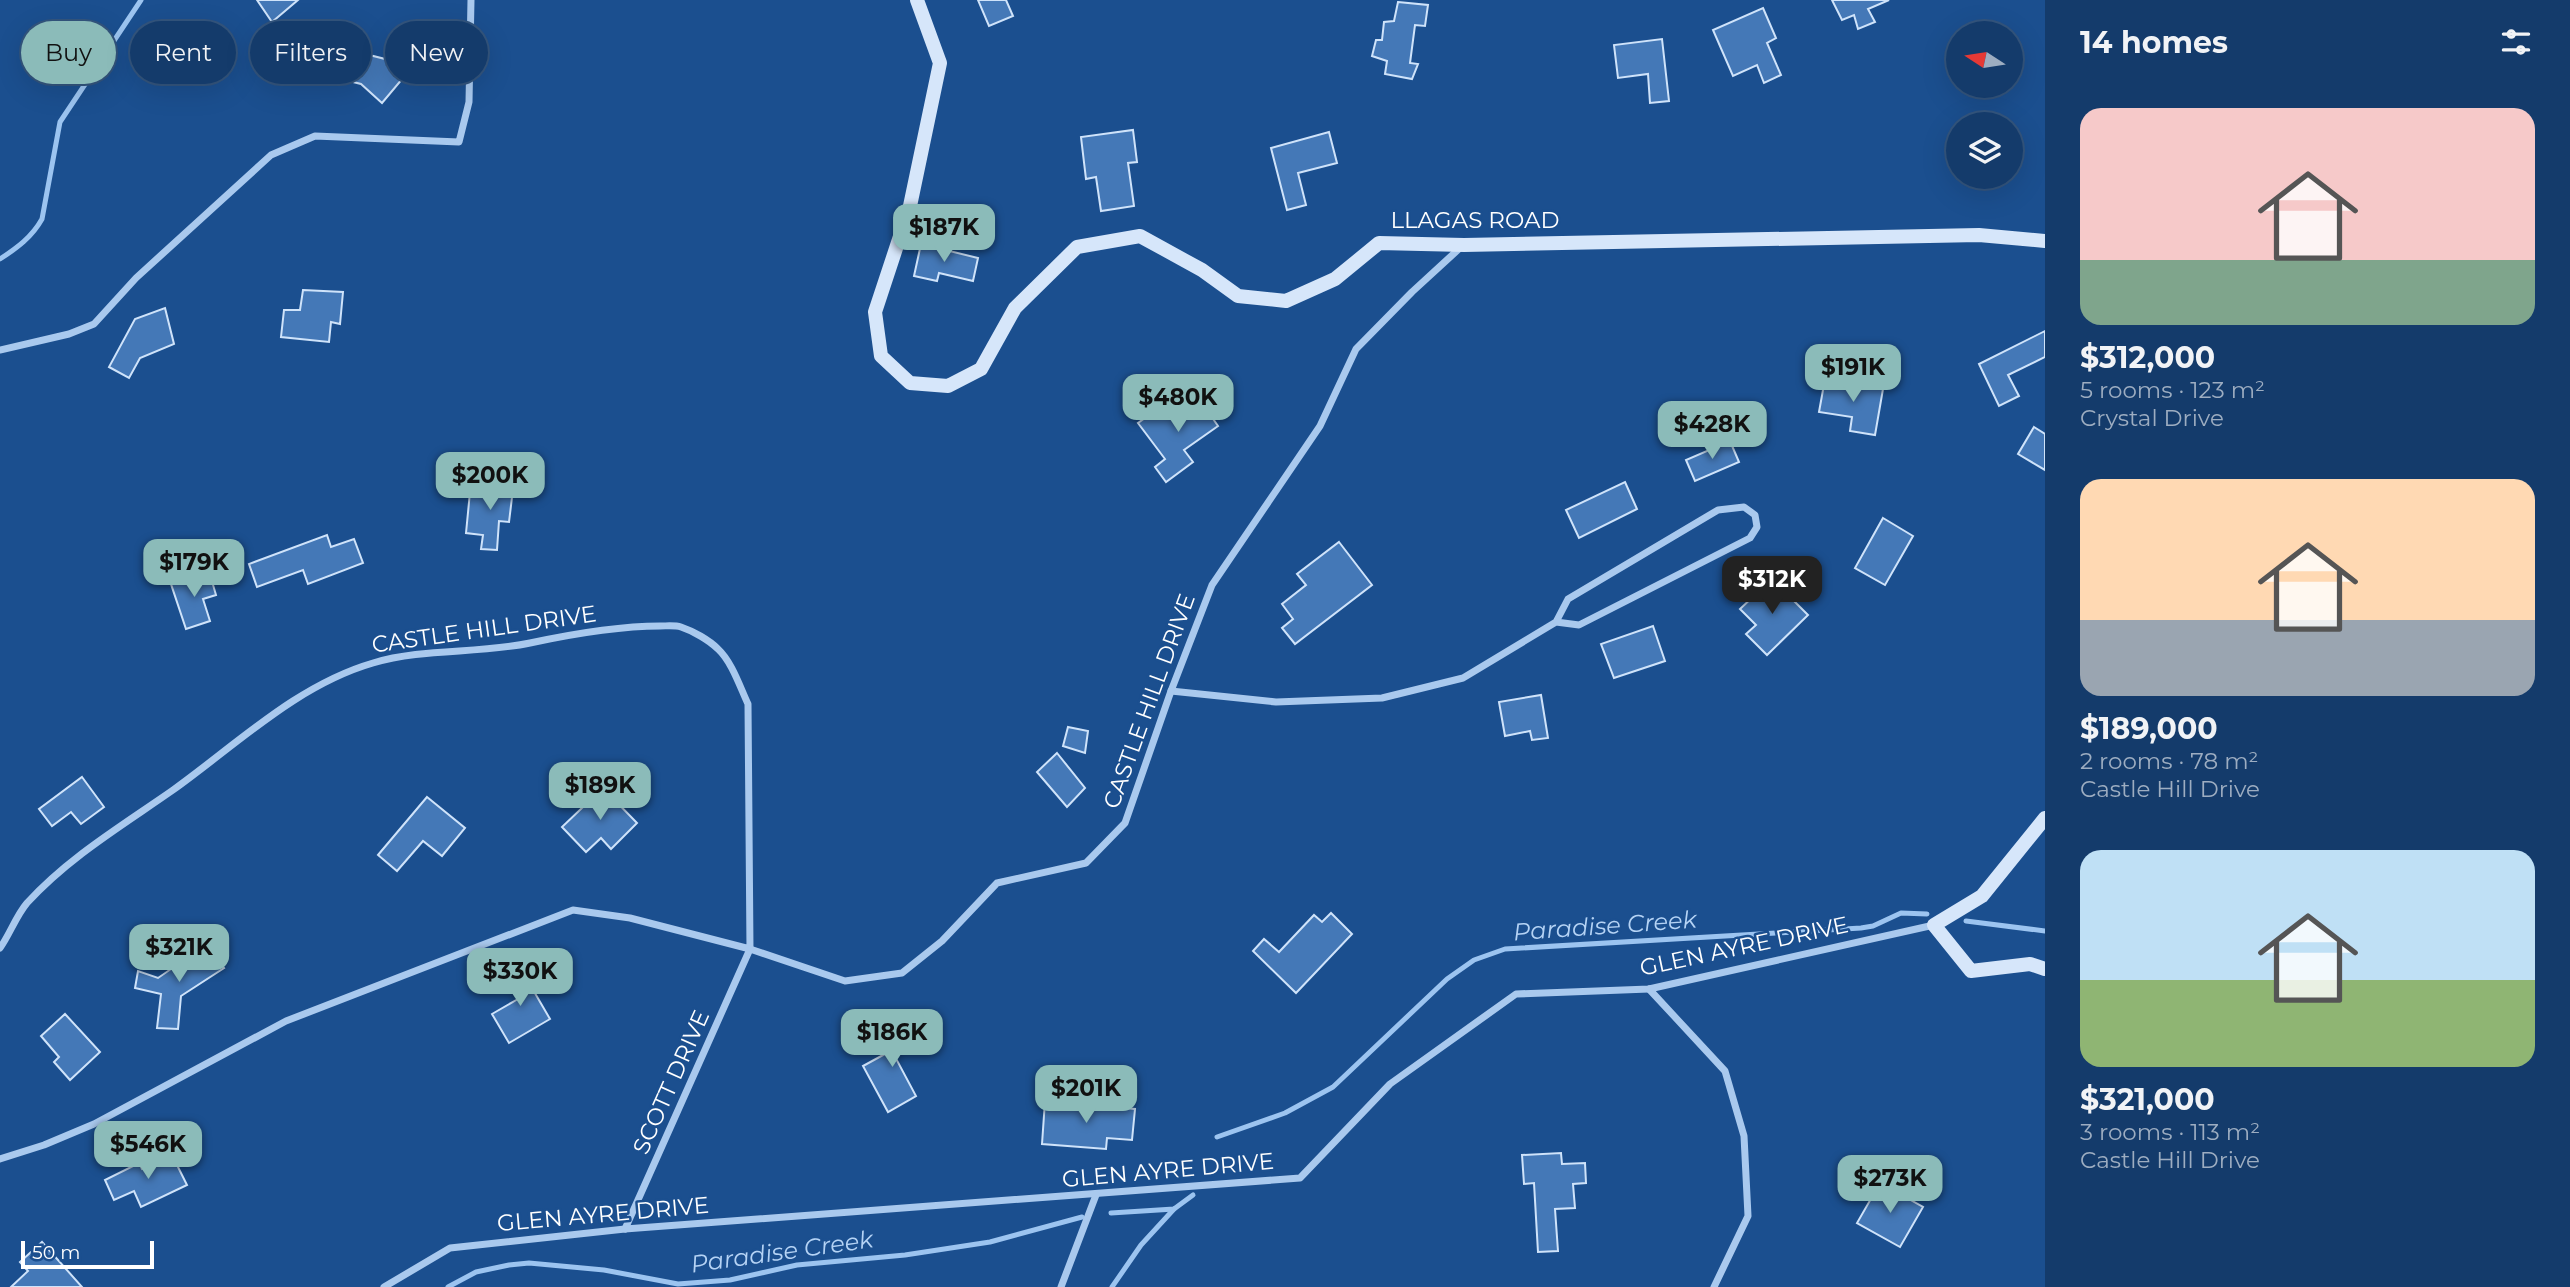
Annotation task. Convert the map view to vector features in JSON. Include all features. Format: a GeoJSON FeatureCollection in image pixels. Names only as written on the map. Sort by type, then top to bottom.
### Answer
{"type":"FeatureCollection","features":[{"type":"Feature","properties":{"kind":"street"},"geometry":{"type":"LineString","coordinates":[[0,350],[69,334],[94,324],[145,270],[271,155],[315,136],[459,142],[469,102],[471,0]]}},
{"type":"Feature","properties":{"kind":"street","name":"LLAGAS ROAD"},"geometry":{"type":"LineString","coordinates":[[918,0],[940,63],[910,206],[875,312],[881,356],[910,383],[948,386],[981,369],[1015,309],[1077,247],[1140,236],[1202,270],[1238,296],[1286,301],[1335,279],[1379,243],[1464,245],[1979,235],[2045,241]]}},
{"type":"Feature","properties":{"kind":"street","name":"CASTLE HILL DRIVE"},"geometry":{"type":"LineString","coordinates":[[0,1159],[44,1145],[93,1124],[286,1021],[573,910],[630,918],[750,949],[845,981],[902,973],[942,941],[997,883],[1086,863],[1125,823],[1212,584],[1320,426],[1356,349],[1412,292],[1464,245]]}},
{"type":"Feature","properties":{"kind":"street"},"geometry":{"type":"LineString","coordinates":[[1171,691],[1276,702],[1382,698],[1463,678],[1556,622],[1569,599],[1718,510],[1744,507],[1755,515],[1757,527],[1749,538],[1579,625],[1556,622]]}},
{"type":"Feature","properties":{"kind":"street","name":"CASTLE HILL DRIVE"},"geometry":{"type":"LineString","coordinates":[[0,948],[25,906],[54,876],[293,701],[332,680],[372,663],[410,655],[503,649],[564,636],[648,626],[681,627],[719,649],[748,704],[750,949]]}},
{"type":"Feature","properties":{"kind":"street"},"geometry":{"type":"LineString","coordinates":[[2045,818],[1982,896],[1934,925],[1971,971],[2030,964],[2045,969]]}},
{"type":"Feature","properties":{"kind":"street","name":"GLEN AYRE DRIVE"},"geometry":{"type":"LineString","coordinates":[[384,1287],[450,1248],[625,1230],[1300,1178],[1390,1084],[1516,994],[1648,989],[1934,925]]}},
{"type":"Feature","properties":{"kind":"street","name":"SCOTT DRIVE"},"geometry":{"type":"LineString","coordinates":[[625,1230],[750,949]]}},
{"type":"Feature","properties":{"kind":"street"},"geometry":{"type":"LineString","coordinates":[[1648,989],[1725,1071],[1744,1136],[1748,1216],[1714,1287]]}},
{"type":"Feature","properties":{"kind":"street"},"geometry":{"type":"LineString","coordinates":[[1061,1287],[1096,1195]]}},
{"type":"Feature","properties":{"kind":"building"},"geometry":{"type":"Polygon","coordinates":[[[257,0],[298,0],[273,21],[257,0]]]}},
{"type":"Feature","properties":{"kind":"building"},"geometry":{"type":"Polygon","coordinates":[[[978,0],[1006,0],[1013,16],[989,26],[978,0]]]}},
{"type":"Feature","properties":{"kind":"building"},"geometry":{"type":"Polygon","coordinates":[[[1832,0],[1889,0],[1868,9],[1875,22],[1858,29],[1854,15],[1842,20],[1832,0]]]}},
{"type":"Feature","properties":{"kind":"building"},"geometry":{"type":"Polygon","coordinates":[[[1398,2],[1428,5],[1425,26],[1415,25],[1410,63],[1418,64],[1412,79],[1385,74],[1387,61],[1372,56],[1376,40],[1382,40],[1384,22],[1394,21],[1398,2]]]}},
{"type":"Feature","properties":{"kind":"building"},"geometry":{"type":"Polygon","coordinates":[[[1763,8],[1776,38],[1767,43],[1781,75],[1764,83],[1757,65],[1733,76],[1713,30],[1763,8]]]}},
{"type":"Feature","properties":{"kind":"building"},"geometry":{"type":"Polygon","coordinates":[[[1662,39],[1669,101],[1650,103],[1648,74],[1618,78],[1614,45],[1662,39]]]}},
{"type":"Feature","properties":{"kind":"building"},"geometry":{"type":"Polygon","coordinates":[[[371,55],[385,59],[385,84],[398,84],[382,103],[361,84],[371,84],[371,55]]]}},
{"type":"Feature","properties":{"kind":"building"},"geometry":{"type":"Polygon","coordinates":[[[1133,130],[1137,162],[1128,163],[1134,206],[1101,211],[1096,177],[1086,179],[1081,137],[1133,130]]]}},
{"type":"Feature","properties":{"kind":"building"},"geometry":{"type":"Polygon","coordinates":[[[1329,132],[1337,163],[1298,173],[1306,205],[1287,210],[1271,148],[1329,132]]]}},
{"type":"Feature","properties":{"kind":"building"},"geometry":{"type":"Polygon","coordinates":[[[921,244],[978,258],[973,281],[939,273],[937,281],[914,276],[921,244]]]}},
{"type":"Feature","properties":{"kind":"building"},"geometry":{"type":"Polygon","coordinates":[[[303,290],[343,292],[340,324],[331,322],[329,342],[281,337],[284,310],[300,310],[303,290]]]}},
{"type":"Feature","properties":{"kind":"building"},"geometry":{"type":"Polygon","coordinates":[[[165,308],[174,344],[140,358],[129,378],[109,367],[135,319],[165,308]]]}},
{"type":"Feature","properties":{"kind":"building"},"geometry":{"type":"Polygon","coordinates":[[[2045,331],[2045,357],[2008,375],[2019,396],[1999,406],[1979,364],[2045,331]]]}},
{"type":"Feature","properties":{"kind":"building"},"geometry":{"type":"Polygon","coordinates":[[[1825,379],[1883,389],[1875,435],[1850,431],[1852,417],[1819,412],[1825,379]]]}},
{"type":"Feature","properties":{"kind":"building"},"geometry":{"type":"Polygon","coordinates":[[[1195,393],[1218,426],[1184,450],[1193,462],[1166,482],[1155,467],[1165,459],[1138,423],[1155,411],[1160,418],[1195,393]]]}},
{"type":"Feature","properties":{"kind":"building"},"geometry":{"type":"Polygon","coordinates":[[[2034,427],[2045,434],[2045,470],[2018,454],[2034,427]]]}},
{"type":"Feature","properties":{"kind":"building"},"geometry":{"type":"Polygon","coordinates":[[[1730,441],[1739,462],[1695,481],[1686,460],[1730,441]]]}},
{"type":"Feature","properties":{"kind":"building"},"geometry":{"type":"Polygon","coordinates":[[[490,479],[514,481],[509,522],[499,521],[497,550],[481,549],[483,535],[466,533],[470,492],[488,494],[490,479]]]}},
{"type":"Feature","properties":{"kind":"building"},"geometry":{"type":"Polygon","coordinates":[[[1625,482],[1637,509],[1579,538],[1566,510],[1625,482]]]}},
{"type":"Feature","properties":{"kind":"building"},"geometry":{"type":"Polygon","coordinates":[[[1883,518],[1913,536],[1885,585],[1855,568],[1883,518]]]}},
{"type":"Feature","properties":{"kind":"building"},"geometry":{"type":"Polygon","coordinates":[[[327,535],[331,547],[354,539],[363,563],[308,584],[303,570],[257,587],[249,564],[327,535]]]}},
{"type":"Feature","properties":{"kind":"building"},"geometry":{"type":"Polygon","coordinates":[[[1339,542],[1372,585],[1295,644],[1282,628],[1293,619],[1282,604],[1306,585],[1297,574],[1339,542]]]}},
{"type":"Feature","properties":{"kind":"building"},"geometry":{"type":"Polygon","coordinates":[[[209,571],[216,595],[203,599],[210,621],[186,629],[171,584],[209,571]]]}},
{"type":"Feature","properties":{"kind":"building"},"geometry":{"type":"Polygon","coordinates":[[[1772,579],[1808,615],[1767,655],[1746,634],[1756,625],[1740,609],[1772,579]]]}},
{"type":"Feature","properties":{"kind":"building"},"geometry":{"type":"Polygon","coordinates":[[[1653,626],[1665,661],[1614,678],[1601,644],[1653,626]]]}},
{"type":"Feature","properties":{"kind":"building"},"geometry":{"type":"Polygon","coordinates":[[[1541,695],[1548,738],[1532,740],[1530,731],[1505,736],[1499,702],[1541,695]]]}},
{"type":"Feature","properties":{"kind":"building"},"geometry":{"type":"Polygon","coordinates":[[[1068,727],[1088,731],[1085,753],[1063,746],[1068,727]]]}},
{"type":"Feature","properties":{"kind":"building"},"geometry":{"type":"Polygon","coordinates":[[[1057,753],[1085,788],[1067,807],[1037,772],[1057,753]]]}},
{"type":"Feature","properties":{"kind":"building"},"geometry":{"type":"Polygon","coordinates":[[[82,777],[104,807],[81,824],[71,812],[52,826],[39,809],[82,777]]]}},
{"type":"Feature","properties":{"kind":"building"},"geometry":{"type":"Polygon","coordinates":[[[603,788],[637,823],[611,849],[601,838],[586,852],[562,827],[603,788]]]}},
{"type":"Feature","properties":{"kind":"building"},"geometry":{"type":"Polygon","coordinates":[[[427,797],[465,828],[442,856],[423,841],[397,871],[378,855],[427,797]]]}},
{"type":"Feature","properties":{"kind":"building"},"geometry":{"type":"Polygon","coordinates":[[[1331,913],[1352,934],[1296,993],[1253,951],[1264,939],[1279,952],[1314,915],[1322,922],[1331,913]]]}},
{"type":"Feature","properties":{"kind":"building"},"geometry":{"type":"Polygon","coordinates":[[[206,945],[224,968],[181,996],[178,1029],[157,1028],[161,994],[135,988],[138,971],[158,978],[206,945]]]}},
{"type":"Feature","properties":{"kind":"building"},"geometry":{"type":"Polygon","coordinates":[[[518,964],[550,1019],[509,1043],[492,1014],[518,999],[503,973],[518,964]]]}},
{"type":"Feature","properties":{"kind":"building"},"geometry":{"type":"Polygon","coordinates":[[[65,1014],[100,1052],[70,1080],[54,1062],[59,1057],[41,1036],[65,1014]]]}},
{"type":"Feature","properties":{"kind":"building"},"geometry":{"type":"Polygon","coordinates":[[[906,1023],[916,1041],[893,1053],[916,1096],[888,1112],[863,1066],[885,1054],[877,1039],[906,1023]]]}},
{"type":"Feature","properties":{"kind":"building"},"geometry":{"type":"Polygon","coordinates":[[[1045,1101],[1135,1109],[1132,1140],[1107,1138],[1106,1149],[1042,1144],[1045,1101]]]}},
{"type":"Feature","properties":{"kind":"building"},"geometry":{"type":"Polygon","coordinates":[[[1561,1153],[1562,1164],[1585,1163],[1586,1183],[1573,1184],[1575,1208],[1555,1209],[1558,1251],[1538,1252],[1534,1183],[1524,1184],[1522,1155],[1561,1153]]]}},
{"type":"Feature","properties":{"kind":"building"},"geometry":{"type":"Polygon","coordinates":[[[172,1155],[187,1185],[141,1207],[134,1191],[114,1200],[105,1180],[139,1163],[142,1169],[172,1155]]]}},
{"type":"Feature","properties":{"kind":"building"},"geometry":{"type":"Polygon","coordinates":[[[1880,1183],[1923,1207],[1900,1247],[1857,1223],[1880,1183]]]}},
{"type":"Feature","properties":{"kind":"building"},"geometry":{"type":"Polygon","coordinates":[[[42,1242],[82,1287],[11,1287],[28,1271],[20,1262],[42,1242]]]}},
{"type":"Feature","properties":{"kind":"waterway"},"geometry":{"type":"LineString","coordinates":[[0,259],[24,242],[42,219],[60,122],[141,0]]}},
{"type":"Feature","properties":{"kind":"waterway","name":"Paradise Creek"},"geometry":{"type":"LineString","coordinates":[[1217,1137],[1285,1113],[1333,1087],[1447,979],[1474,960],[1505,949],[1861,928],[1873,926],[1901,913],[1927,914]]}},
{"type":"Feature","properties":{"kind":"waterway","name":"Paradise Creek"},"geometry":{"type":"LineString","coordinates":[[1966,921],[2045,931]]}},
{"type":"Feature","properties":{"kind":"waterway","name":"Paradise Creek"},"geometry":{"type":"LineString","coordinates":[[1111,1213],[1174,1209],[1193,1195]]}},
{"type":"Feature","properties":{"kind":"waterway"},"geometry":{"type":"LineString","coordinates":[[1112,1287],[1141,1245],[1174,1209]]}},
{"type":"Feature","properties":{"kind":"waterway","name":"Paradise Creek"},"geometry":{"type":"LineString","coordinates":[[448,1287],[476,1272],[529,1263],[604,1270],[678,1284],[730,1280],[797,1265],[905,1255],[990,1242],[1082,1217]]}}]}
